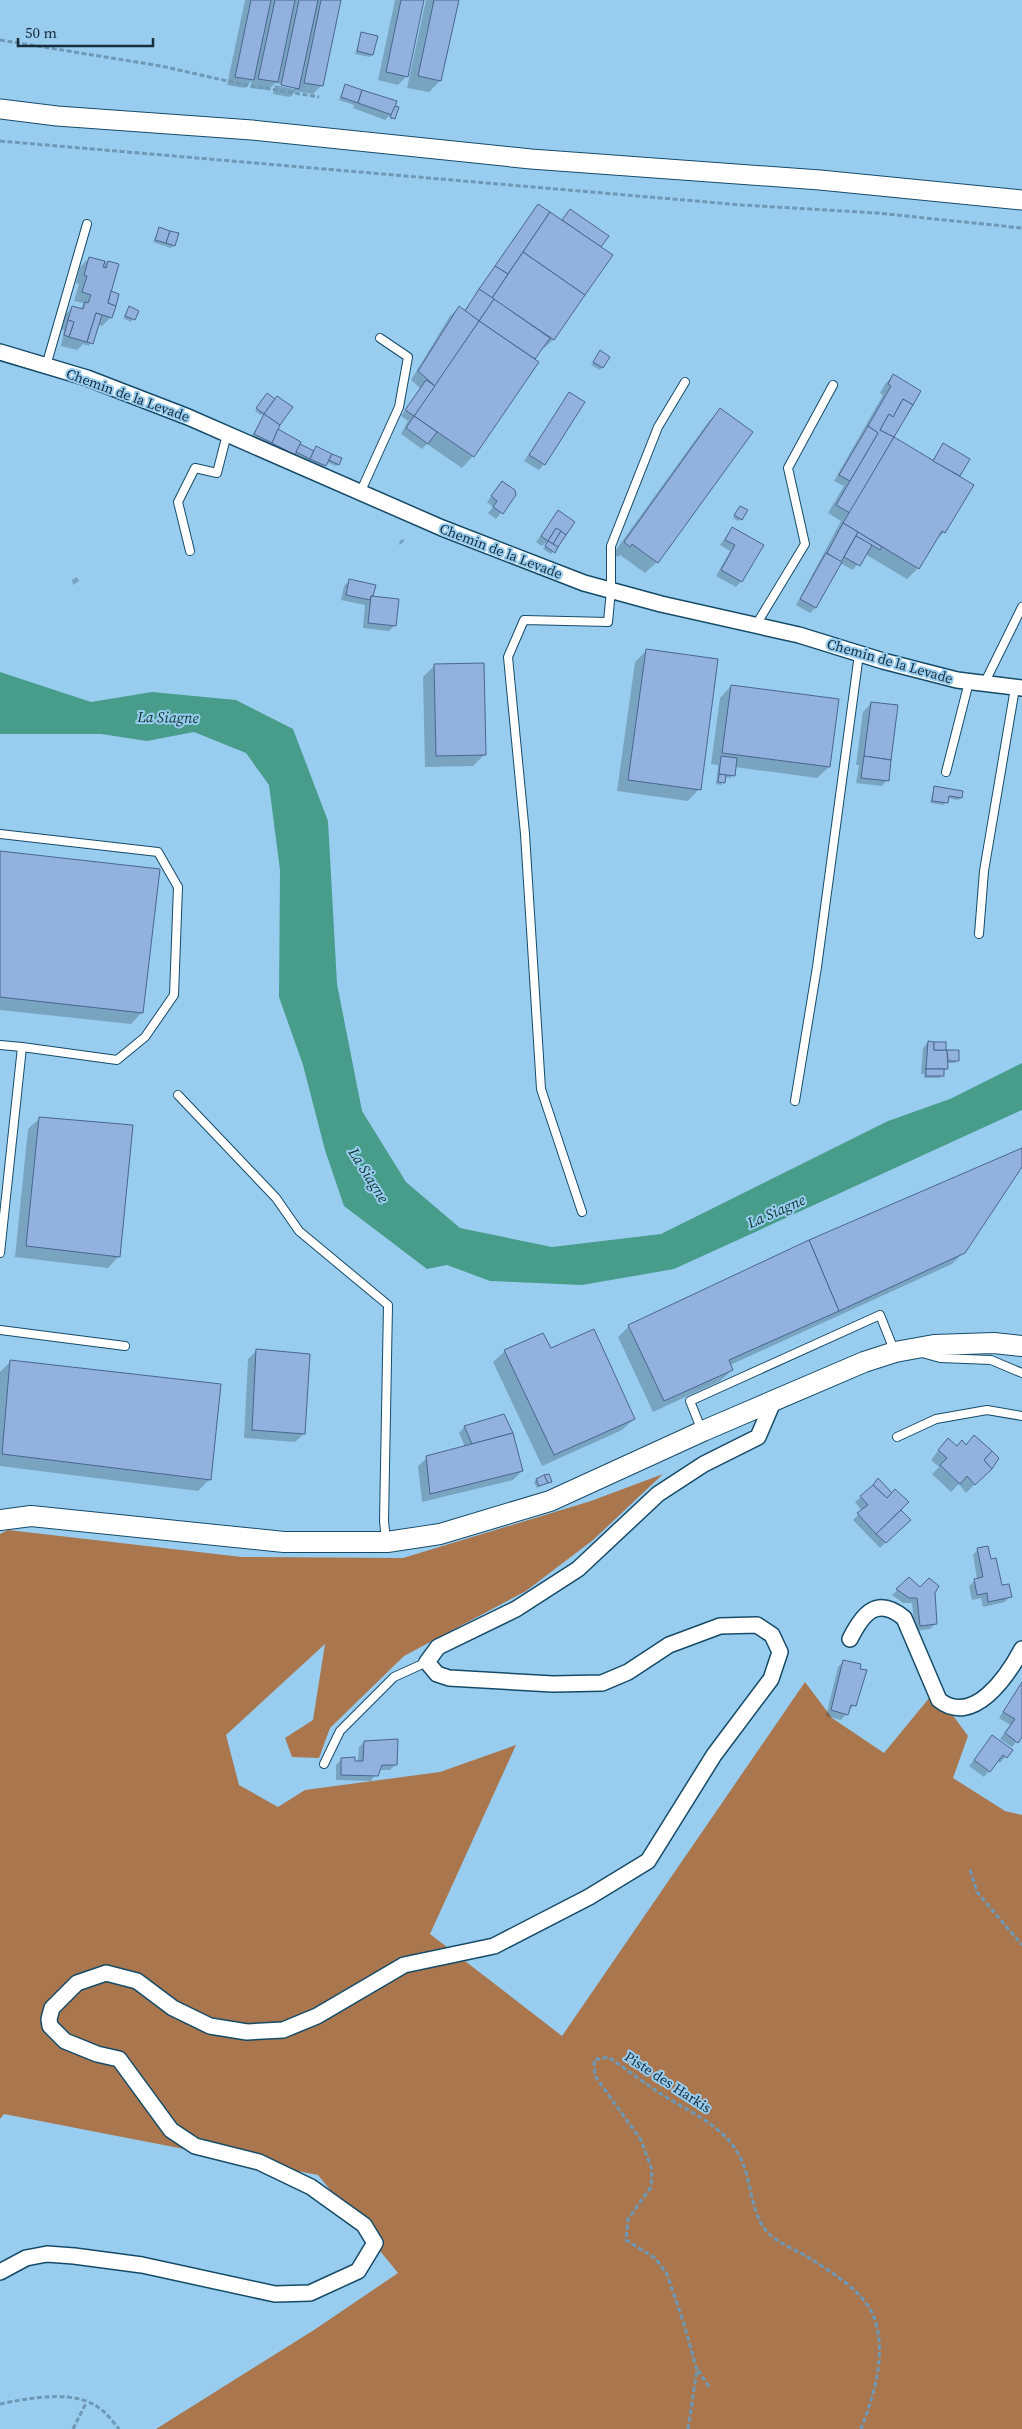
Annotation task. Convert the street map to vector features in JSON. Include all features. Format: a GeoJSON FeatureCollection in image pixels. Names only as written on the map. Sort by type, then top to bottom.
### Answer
{"type":"FeatureCollection","features":[{"type":"Feature","properties":{"kind":"main road"},"geometry":{"type":"LineString","coordinates":[[1,1517],[31,1516],[284,1542],[387,1542],[440,1534],[550,1501],[703,1431],[864,1362],[934,1345],[994,1343],[1022,1346]]}},
{"type":"Feature","properties":{"kind":"street"},"geometry":{"type":"LineString","coordinates":[[0,109],[56,116],[252,130],[531,159],[820,180],[1022,200]]}},
{"type":"Feature","properties":{"kind":"street","name":"Chemin de la Levade"},"geometry":{"type":"LineString","coordinates":[[0,352],[142,399],[442,528],[584,583],[799,635],[859,654],[977,683],[1019,688]]}},
{"type":"Feature","properties":{"kind":"street"},"geometry":{"type":"LineString","coordinates":[[0,2272],[26,2258],[47,2254],[74,2256],[142,2265],[275,2294],[310,2293],[358,2271],[375,2243],[364,2224],[311,2187],[259,2162],[195,2146],[171,2130],[119,2059],[97,2054],[65,2040],[50,2026],[49,2019],[52,2008],[77,1983],[106,1973],[137,1982],[173,2008],[210,2026],[247,2032],[283,2030],[317,2016],[404,1965],[494,1946],[589,1897],[648,1861],[714,1755],[771,1679],[780,1652],[772,1635],[757,1625],[720,1626],[670,1645],[628,1672],[602,1683],[553,1684],[449,1678],[436,1674],[427,1662],[438,1647],[516,1609],[578,1569],[658,1494],[704,1464],[758,1437],[773,1402]]}},
{"type":"Feature","properties":{"kind":"street"},"geometry":{"type":"LineString","coordinates":[[850,1639],[860,1619],[870,1610],[884,1607],[896,1611],[904,1618],[939,1700],[947,1707],[958,1709],[972,1706],[987,1698],[1016,1661],[1022,1650]]}},
{"type":"Feature","properties":{"kind":"lane"},"geometry":{"type":"LineString","coordinates":[[46,366],[87,224]]}},
{"type":"Feature","properties":{"kind":"lane"},"geometry":{"type":"LineString","coordinates":[[360,493],[399,407],[408,358],[380,338]]}},
{"type":"Feature","properties":{"kind":"lane"},"geometry":{"type":"LineString","coordinates":[[582,1212],[541,1089],[525,834],[508,657],[524,620],[608,622],[611,590],[611,546],[658,427],[685,382]]}},
{"type":"Feature","properties":{"kind":"lane"},"geometry":{"type":"LineString","coordinates":[[756,625],[805,544],[788,468],[833,385]]}},
{"type":"Feature","properties":{"kind":"lane"},"geometry":{"type":"LineString","coordinates":[[190,551],[178,502],[195,468],[217,473],[227,434]]}},
{"type":"Feature","properties":{"kind":"lane"},"geometry":{"type":"LineString","coordinates":[[946,772],[977,683],[1022,606]]}},
{"type":"Feature","properties":{"kind":"lane"},"geometry":{"type":"LineString","coordinates":[[794,1100],[817,967],[859,654]]}},
{"type":"Feature","properties":{"kind":"lane"},"geometry":{"type":"LineString","coordinates":[[979,934],[984,871],[1019,688]]}},
{"type":"Feature","properties":{"kind":"lane"},"geometry":{"type":"LineString","coordinates":[[0,834],[158,852],[178,888],[174,996],[145,1037],[117,1060],[0,1045]]}},
{"type":"Feature","properties":{"kind":"lane"},"geometry":{"type":"LineString","coordinates":[[0,1253],[22,1047]]}},
{"type":"Feature","properties":{"kind":"lane"},"geometry":{"type":"LineString","coordinates":[[178,1095],[276,1198],[299,1231],[388,1305],[384,1521],[387,1542]]}},
{"type":"Feature","properties":{"kind":"lane"},"geometry":{"type":"LineString","coordinates":[[703,1431],[690,1401],[880,1315],[903,1351],[940,1358],[991,1360],[1022,1373]]}},
{"type":"Feature","properties":{"kind":"lane"},"geometry":{"type":"LineString","coordinates":[[0,1330],[124,1346]]}},
{"type":"Feature","properties":{"kind":"lane"},"geometry":{"type":"LineString","coordinates":[[897,1437],[944,1417],[987,1410],[1022,1416]]}},
{"type":"Feature","properties":{"kind":"lane"},"geometry":{"type":"LineString","coordinates":[[324,1764],[340,1731],[394,1677],[427,1662]]}},
{"type":"Feature","properties":{"kind":"path"},"geometry":{"type":"LineString","coordinates":[[0,40],[143,63],[245,85],[319,98]]}},
{"type":"Feature","properties":{"kind":"path"},"geometry":{"type":"LineString","coordinates":[[0,141],[742,205],[878,213],[1022,228]]}},
{"type":"Feature","properties":{"kind":"path"},"geometry":{"type":"LineString","coordinates":[[970,1870],[977,1892],[1022,1946]]}},
{"type":"Feature","properties":{"kind":"path","name":"Piste des Harkis"},"geometry":{"type":"LineString","coordinates":[[688,2429],[697,2370],[667,2274],[655,2258],[626,2240],[628,2219],[651,2187],[652,2170],[640,2140],[595,2076],[594,2060],[608,2057],[661,2094],[714,2125],[740,2156],[752,2191],[756,2216],[770,2235],[815,2262],[856,2292],[872,2314],[880,2340],[874,2393],[861,2429]]}},
{"type":"Feature","properties":{"kind":"path"},"geometry":{"type":"LineString","coordinates":[[697,2370],[709,2387]]}},
{"type":"Feature","properties":{"kind":"path"},"geometry":{"type":"LineString","coordinates":[[0,2404],[36,2397],[61,2396],[102,2410],[119,2429]]}},
{"type":"Feature","properties":{"kind":"path"},"geometry":{"type":"LineString","coordinates":[[73,2429],[86,2403]]}},
{"type":"Feature","properties":{"kind":"shaded area"},"geometry":{"type":"Polygon","coordinates":[[[663,1474],[593,1540],[526,1591],[404,1656],[330,1728],[319,1758],[292,1757],[285,1738],[313,1720],[325,1644],[226,1735],[239,1785],[278,1807],[305,1790],[440,1772],[516,1745],[430,1934],[562,2036],[805,1682],[832,1718],[884,1753],[935,1691],[968,1736],[953,1778],[1005,1811],[1022,1815],[1022,2429],[156,2429],[314,2330],[398,2273],[318,2175],[4,2114],[0,2119],[0,1534],[8,1530],[242,1557],[403,1558],[591,1501],[663,1474]]]}},
{"type":"Feature","properties":{"kind":"water","name":"La Siagne"},"geometry":{"type":"Polygon","coordinates":[[[0,672],[91,702],[152,692],[236,700],[293,729],[328,821],[337,984],[362,1111],[406,1182],[460,1228],[552,1247],[661,1234],[888,1121],[950,1099],[1022,1063],[1022,1110],[674,1269],[582,1285],[490,1281],[447,1265],[427,1269],[344,1206],[325,1150],[303,1065],[279,997],[280,870],[269,785],[246,753],[194,732],[147,741],[101,734],[0,734],[0,672]]]}},
{"type":"Feature","properties":{"kind":"building"},"geometry":{"type":"Polygon","coordinates":[[[251,0],[271,0],[254,80],[235,77],[251,0]]]}},
{"type":"Feature","properties":{"kind":"building"},"geometry":{"type":"Polygon","coordinates":[[[275,0],[295,0],[278,82],[258,79],[275,0]]]}},
{"type":"Feature","properties":{"kind":"building"},"geometry":{"type":"Polygon","coordinates":[[[299,0],[318,0],[299,89],[281,85],[299,0]]]}},
{"type":"Feature","properties":{"kind":"building"},"geometry":{"type":"Polygon","coordinates":[[[321,0],[341,0],[323,86],[304,83],[321,0]]]}},
{"type":"Feature","properties":{"kind":"building"},"geometry":{"type":"Polygon","coordinates":[[[401,0],[424,0],[408,77],[386,72],[401,0]]]}},
{"type":"Feature","properties":{"kind":"building"},"geometry":{"type":"Polygon","coordinates":[[[434,0],[459,0],[441,81],[418,76],[434,0]]]}},
{"type":"Feature","properties":{"kind":"building"},"geometry":{"type":"Polygon","coordinates":[[[361,32],[378,36],[373,55],[357,51],[361,32]]]}},
{"type":"Feature","properties":{"kind":"building"},"geometry":{"type":"Polygon","coordinates":[[[345,84],[362,90],[358,103],[341,97],[345,84]]]}},
{"type":"Feature","properties":{"kind":"building"},"geometry":{"type":"Polygon","coordinates":[[[362,90],[397,101],[392,115],[358,103],[362,90]]]}},
{"type":"Feature","properties":{"kind":"building"},"geometry":{"type":"Polygon","coordinates":[[[395,106],[399,107],[395,119],[390,117],[395,106]]]}},
{"type":"Feature","properties":{"kind":"building"},"geometry":{"type":"Polygon","coordinates":[[[538,204],[550,212],[508,274],[495,266],[538,204]]]}},
{"type":"Feature","properties":{"kind":"building"},"geometry":{"type":"Polygon","coordinates":[[[570,209],[609,236],[601,247],[562,220],[570,209]]]}},
{"type":"Feature","properties":{"kind":"building"},"geometry":{"type":"Polygon","coordinates":[[[550,212],[613,255],[585,295],[523,252],[550,212]]]}},
{"type":"Feature","properties":{"kind":"building"},"geometry":{"type":"Polygon","coordinates":[[[159,227],[170,231],[166,243],[155,240],[159,227]]]}},
{"type":"Feature","properties":{"kind":"building"},"geometry":{"type":"Polygon","coordinates":[[[170,231],[179,233],[175,246],[166,243],[170,231]]]}},
{"type":"Feature","properties":{"kind":"building"},"geometry":{"type":"Polygon","coordinates":[[[523,252],[585,295],[554,340],[492,298],[523,252]]]}},
{"type":"Feature","properties":{"kind":"building"},"geometry":{"type":"Polygon","coordinates":[[[89,257],[105,261],[103,267],[106,268],[108,261],[119,264],[108,303],[116,306],[112,318],[96,313],[87,342],[69,337],[74,322],[68,320],[72,306],[83,309],[85,302],[88,303],[91,295],[82,292],[87,276],[84,275],[89,257]]]}},
{"type":"Feature","properties":{"kind":"building"},"geometry":{"type":"Polygon","coordinates":[[[495,266],[508,274],[492,298],[479,289],[495,266]]]}},
{"type":"Feature","properties":{"kind":"building"},"geometry":{"type":"Polygon","coordinates":[[[479,289],[494,299],[479,321],[465,311],[479,289]]]}},
{"type":"Feature","properties":{"kind":"building"},"geometry":{"type":"Polygon","coordinates":[[[111,291],[119,294],[116,306],[108,303],[111,291]]]}},
{"type":"Feature","properties":{"kind":"building"},"geometry":{"type":"Polygon","coordinates":[[[494,299],[550,338],[535,359],[479,321],[494,299]]]}},
{"type":"Feature","properties":{"kind":"building"},"geometry":{"type":"Polygon","coordinates":[[[129,306],[139,311],[135,320],[125,316],[129,306]]]}},
{"type":"Feature","properties":{"kind":"building"},"geometry":{"type":"Polygon","coordinates":[[[459,306],[479,321],[435,386],[418,371],[459,306]]]}},
{"type":"Feature","properties":{"kind":"building"},"geometry":{"type":"Polygon","coordinates":[[[96,313],[102,315],[93,344],[87,342],[96,313]]]}},
{"type":"Feature","properties":{"kind":"building"},"geometry":{"type":"Polygon","coordinates":[[[68,320],[74,322],[69,337],[64,335],[68,320]]]}},
{"type":"Feature","properties":{"kind":"building"},"geometry":{"type":"Polygon","coordinates":[[[479,321],[539,362],[474,457],[414,416],[479,321]]]}},
{"type":"Feature","properties":{"kind":"building"},"geometry":{"type":"Polygon","coordinates":[[[600,350],[610,357],[603,368],[593,362],[600,350]]]}},
{"type":"Feature","properties":{"kind":"building"},"geometry":{"type":"Polygon","coordinates":[[[893,374],[921,391],[913,405],[903,399],[893,417],[889,414],[880,430],[894,437],[850,513],[836,505],[878,433],[868,426],[891,386],[888,384],[893,374]]]}},
{"type":"Feature","properties":{"kind":"building"},"geometry":{"type":"Polygon","coordinates":[[[426,380],[435,386],[414,416],[405,410],[426,380]]]}},
{"type":"Feature","properties":{"kind":"building"},"geometry":{"type":"Polygon","coordinates":[[[569,392],[585,402],[545,465],[529,455],[569,392]]]}},
{"type":"Feature","properties":{"kind":"building"},"geometry":{"type":"Polygon","coordinates":[[[267,393],[275,399],[264,414],[256,408],[267,393]]]}},
{"type":"Feature","properties":{"kind":"building"},"geometry":{"type":"Polygon","coordinates":[[[277,396],[293,407],[280,425],[264,414],[277,396]]]}},
{"type":"Feature","properties":{"kind":"building"},"geometry":{"type":"Polygon","coordinates":[[[903,399],[913,405],[894,437],[880,430],[889,414],[893,417],[903,399]]]}},
{"type":"Feature","properties":{"kind":"building"},"geometry":{"type":"Polygon","coordinates":[[[720,408],[753,432],[658,563],[632,544],[630,547],[624,542],[720,408]]]}},
{"type":"Feature","properties":{"kind":"building"},"geometry":{"type":"Polygon","coordinates":[[[264,414],[280,425],[272,443],[254,434],[264,414]]]}},
{"type":"Feature","properties":{"kind":"building"},"geometry":{"type":"Polygon","coordinates":[[[414,416],[437,432],[428,444],[406,428],[414,416]]]}},
{"type":"Feature","properties":{"kind":"building"},"geometry":{"type":"Polygon","coordinates":[[[868,426],[878,433],[850,481],[839,475],[868,426]]]}},
{"type":"Feature","properties":{"kind":"building"},"geometry":{"type":"Polygon","coordinates":[[[278,429],[301,442],[295,455],[272,443],[278,429]]]}},
{"type":"Feature","properties":{"kind":"building"},"geometry":{"type":"Polygon","coordinates":[[[894,437],[974,485],[945,533],[942,531],[919,569],[843,523],[894,437]]]}},
{"type":"Feature","properties":{"kind":"building"},"geometry":{"type":"Polygon","coordinates":[[[943,443],[970,459],[960,476],[933,461],[943,443]]]}},
{"type":"Feature","properties":{"kind":"building"},"geometry":{"type":"Polygon","coordinates":[[[300,444],[314,451],[310,459],[296,452],[300,444]]]}},
{"type":"Feature","properties":{"kind":"building"},"geometry":{"type":"Polygon","coordinates":[[[316,446],[332,454],[326,466],[310,459],[316,446]]]}},
{"type":"Feature","properties":{"kind":"building"},"geometry":{"type":"Polygon","coordinates":[[[332,454],[342,458],[339,465],[329,460],[332,454]]]}},
{"type":"Feature","properties":{"kind":"building"},"geometry":{"type":"Polygon","coordinates":[[[502,481],[515,490],[516,495],[503,514],[493,507],[497,501],[491,496],[502,481]]]}},
{"type":"Feature","properties":{"kind":"building"},"geometry":{"type":"Polygon","coordinates":[[[740,506],[748,510],[742,520],[734,515],[740,506]]]}},
{"type":"Feature","properties":{"kind":"building"},"geometry":{"type":"Polygon","coordinates":[[[558,510],[575,522],[566,535],[556,528],[548,541],[541,536],[558,510]]]}},
{"type":"Feature","properties":{"kind":"building"},"geometry":{"type":"Polygon","coordinates":[[[843,523],[858,532],[841,562],[827,553],[843,523]]]}},
{"type":"Feature","properties":{"kind":"building"},"geometry":{"type":"Polygon","coordinates":[[[732,527],[764,545],[742,582],[721,570],[735,545],[725,540],[732,527]]]}},
{"type":"Feature","properties":{"kind":"building"},"geometry":{"type":"Polygon","coordinates":[[[556,528],[561,531],[553,544],[548,541],[556,528]]]}},
{"type":"Feature","properties":{"kind":"building"},"geometry":{"type":"Polygon","coordinates":[[[561,531],[566,535],[558,547],[553,544],[561,531]]]}},
{"type":"Feature","properties":{"kind":"building"},"geometry":{"type":"Polygon","coordinates":[[[858,532],[882,547],[880,550],[856,536],[858,532]]]}},
{"type":"Feature","properties":{"kind":"building"},"geometry":{"type":"Polygon","coordinates":[[[856,536],[872,545],[860,566],[844,557],[856,536]]]}},
{"type":"Feature","properties":{"kind":"building"},"geometry":{"type":"Polygon","coordinates":[[[548,541],[558,547],[555,553],[545,546],[548,541]]]}},
{"type":"Feature","properties":{"kind":"building"},"geometry":{"type":"Polygon","coordinates":[[[826,553],[842,562],[816,608],[800,599],[826,553]]]}},
{"type":"Feature","properties":{"kind":"building"},"geometry":{"type":"Polygon","coordinates":[[[349,579],[376,585],[370,600],[346,595],[349,579]]]}},
{"type":"Feature","properties":{"kind":"building"},"geometry":{"type":"Polygon","coordinates":[[[371,596],[399,599],[396,626],[368,623],[371,596]]]}},
{"type":"Feature","properties":{"kind":"building"},"geometry":{"type":"Polygon","coordinates":[[[646,649],[718,659],[701,790],[628,780],[646,649]]]}},
{"type":"Feature","properties":{"kind":"building"},"geometry":{"type":"Polygon","coordinates":[[[484,663],[486,755],[436,756],[434,664],[484,663]]]}},
{"type":"Feature","properties":{"kind":"building"},"geometry":{"type":"Polygon","coordinates":[[[731,685],[839,699],[830,767],[722,753],[731,685]]]}},
{"type":"Feature","properties":{"kind":"building"},"geometry":{"type":"Polygon","coordinates":[[[871,702],[898,705],[891,760],[864,756],[871,702]]]}},
{"type":"Feature","properties":{"kind":"building"},"geometry":{"type":"Polygon","coordinates":[[[721,756],[737,758],[735,776],[719,774],[721,756]]]}},
{"type":"Feature","properties":{"kind":"building"},"geometry":{"type":"Polygon","coordinates":[[[864,756],[891,760],[889,781],[861,778],[864,756]]]}},
{"type":"Feature","properties":{"kind":"building"},"geometry":{"type":"Polygon","coordinates":[[[719,774],[726,775],[725,783],[718,782],[719,774]]]}},
{"type":"Feature","properties":{"kind":"building"},"geometry":{"type":"Polygon","coordinates":[[[934,786],[963,791],[962,798],[949,796],[948,803],[932,801],[934,786]]]}},
{"type":"Feature","properties":{"kind":"building"},"geometry":{"type":"Polygon","coordinates":[[[0,851],[160,869],[143,1013],[0,997],[0,851]]]}},
{"type":"Feature","properties":{"kind":"building"},"geometry":{"type":"Polygon","coordinates":[[[928,1041],[934,1042],[934,1050],[947,1050],[948,1069],[926,1069],[928,1041]]]}},
{"type":"Feature","properties":{"kind":"building"},"geometry":{"type":"Polygon","coordinates":[[[934,1042],[946,1042],[946,1050],[934,1050],[934,1042]]]}},
{"type":"Feature","properties":{"kind":"building"},"geometry":{"type":"Polygon","coordinates":[[[947,1050],[959,1050],[959,1061],[948,1061],[947,1050]]]}},
{"type":"Feature","properties":{"kind":"building"},"geometry":{"type":"Polygon","coordinates":[[[926,1069],[944,1069],[944,1076],[926,1076],[926,1069]]]}},
{"type":"Feature","properties":{"kind":"building"},"geometry":{"type":"Polygon","coordinates":[[[39,1117],[133,1125],[120,1257],[26,1246],[39,1117]]]}},
{"type":"Feature","properties":{"kind":"building"},"geometry":{"type":"Polygon","coordinates":[[[1022,1148],[1022,1167],[965,1253],[839,1311],[809,1240],[1022,1148]]]}},
{"type":"Feature","properties":{"kind":"building"},"geometry":{"type":"Polygon","coordinates":[[[809,1240],[839,1311],[729,1360],[733,1370],[664,1401],[628,1325],[809,1240]]]}},
{"type":"Feature","properties":{"kind":"building"},"geometry":{"type":"Polygon","coordinates":[[[594,1329],[635,1419],[554,1455],[504,1350],[543,1333],[551,1348],[594,1329]]]}},
{"type":"Feature","properties":{"kind":"building"},"geometry":{"type":"Polygon","coordinates":[[[256,1349],[310,1354],[305,1434],[252,1430],[256,1349]]]}},
{"type":"Feature","properties":{"kind":"building"},"geometry":{"type":"Polygon","coordinates":[[[10,1360],[221,1384],[211,1480],[2,1454],[10,1360]]]}},
{"type":"Feature","properties":{"kind":"building"},"geometry":{"type":"Polygon","coordinates":[[[504,1414],[513,1433],[472,1444],[464,1426],[504,1414]]]}},
{"type":"Feature","properties":{"kind":"building"},"geometry":{"type":"Polygon","coordinates":[[[513,1433],[523,1471],[430,1494],[426,1456],[513,1433]]]}},
{"type":"Feature","properties":{"kind":"building"},"geometry":{"type":"Polygon","coordinates":[[[974,1435],[992,1451],[984,1460],[992,1469],[975,1485],[967,1476],[960,1484],[940,1465],[947,1458],[938,1450],[948,1438],[957,1446],[962,1440],[966,1445],[974,1435]]]}},
{"type":"Feature","properties":{"kind":"building"},"geometry":{"type":"Polygon","coordinates":[[[992,1451],[999,1458],[992,1469],[984,1460],[992,1451]]]}},
{"type":"Feature","properties":{"kind":"building"},"geometry":{"type":"Polygon","coordinates":[[[549,1474],[552,1482],[548,1483],[544,1475],[549,1474]]]}},
{"type":"Feature","properties":{"kind":"building"},"geometry":{"type":"Polygon","coordinates":[[[544,1475],[548,1483],[539,1486],[536,1479],[544,1475]]]}},
{"type":"Feature","properties":{"kind":"building"},"geometry":{"type":"Polygon","coordinates":[[[878,1478],[892,1493],[887,1498],[873,1485],[878,1478]]]}},
{"type":"Feature","properties":{"kind":"building"},"geometry":{"type":"Polygon","coordinates":[[[873,1485],[887,1498],[895,1489],[909,1502],[876,1534],[857,1513],[868,1505],[860,1496],[873,1485]]]}},
{"type":"Feature","properties":{"kind":"building"},"geometry":{"type":"Polygon","coordinates":[[[901,1510],[911,1520],[886,1543],[876,1534],[901,1510]]]}},
{"type":"Feature","properties":{"kind":"building"},"geometry":{"type":"Polygon","coordinates":[[[988,1546],[991,1559],[996,1558],[1002,1585],[1009,1584],[1012,1597],[988,1602],[987,1593],[977,1595],[974,1579],[983,1577],[977,1548],[988,1546]]]}},
{"type":"Feature","properties":{"kind":"building"},"geometry":{"type":"Polygon","coordinates":[[[909,1577],[920,1587],[929,1578],[939,1586],[935,1593],[937,1624],[920,1626],[917,1598],[909,1598],[896,1589],[909,1577]]]}},
{"type":"Feature","properties":{"kind":"building"},"geometry":{"type":"Polygon","coordinates":[[[843,1660],[861,1664],[860,1669],[867,1670],[856,1706],[851,1705],[848,1715],[831,1710],[843,1660]]]}},
{"type":"Feature","properties":{"kind":"building"},"geometry":{"type":"Polygon","coordinates":[[[1022,1682],[1022,1737],[1018,1743],[1005,1733],[1015,1719],[1003,1712],[1022,1682]]]}},
{"type":"Feature","properties":{"kind":"building"},"geometry":{"type":"Polygon","coordinates":[[[992,1735],[1013,1750],[1007,1758],[1003,1755],[990,1772],[974,1760],[992,1735]]]}},
{"type":"Feature","properties":{"kind":"building"},"geometry":{"type":"Polygon","coordinates":[[[398,1739],[397,1765],[382,1765],[378,1776],[341,1775],[341,1758],[355,1757],[355,1761],[363,1761],[364,1741],[398,1739]]]}}]}
